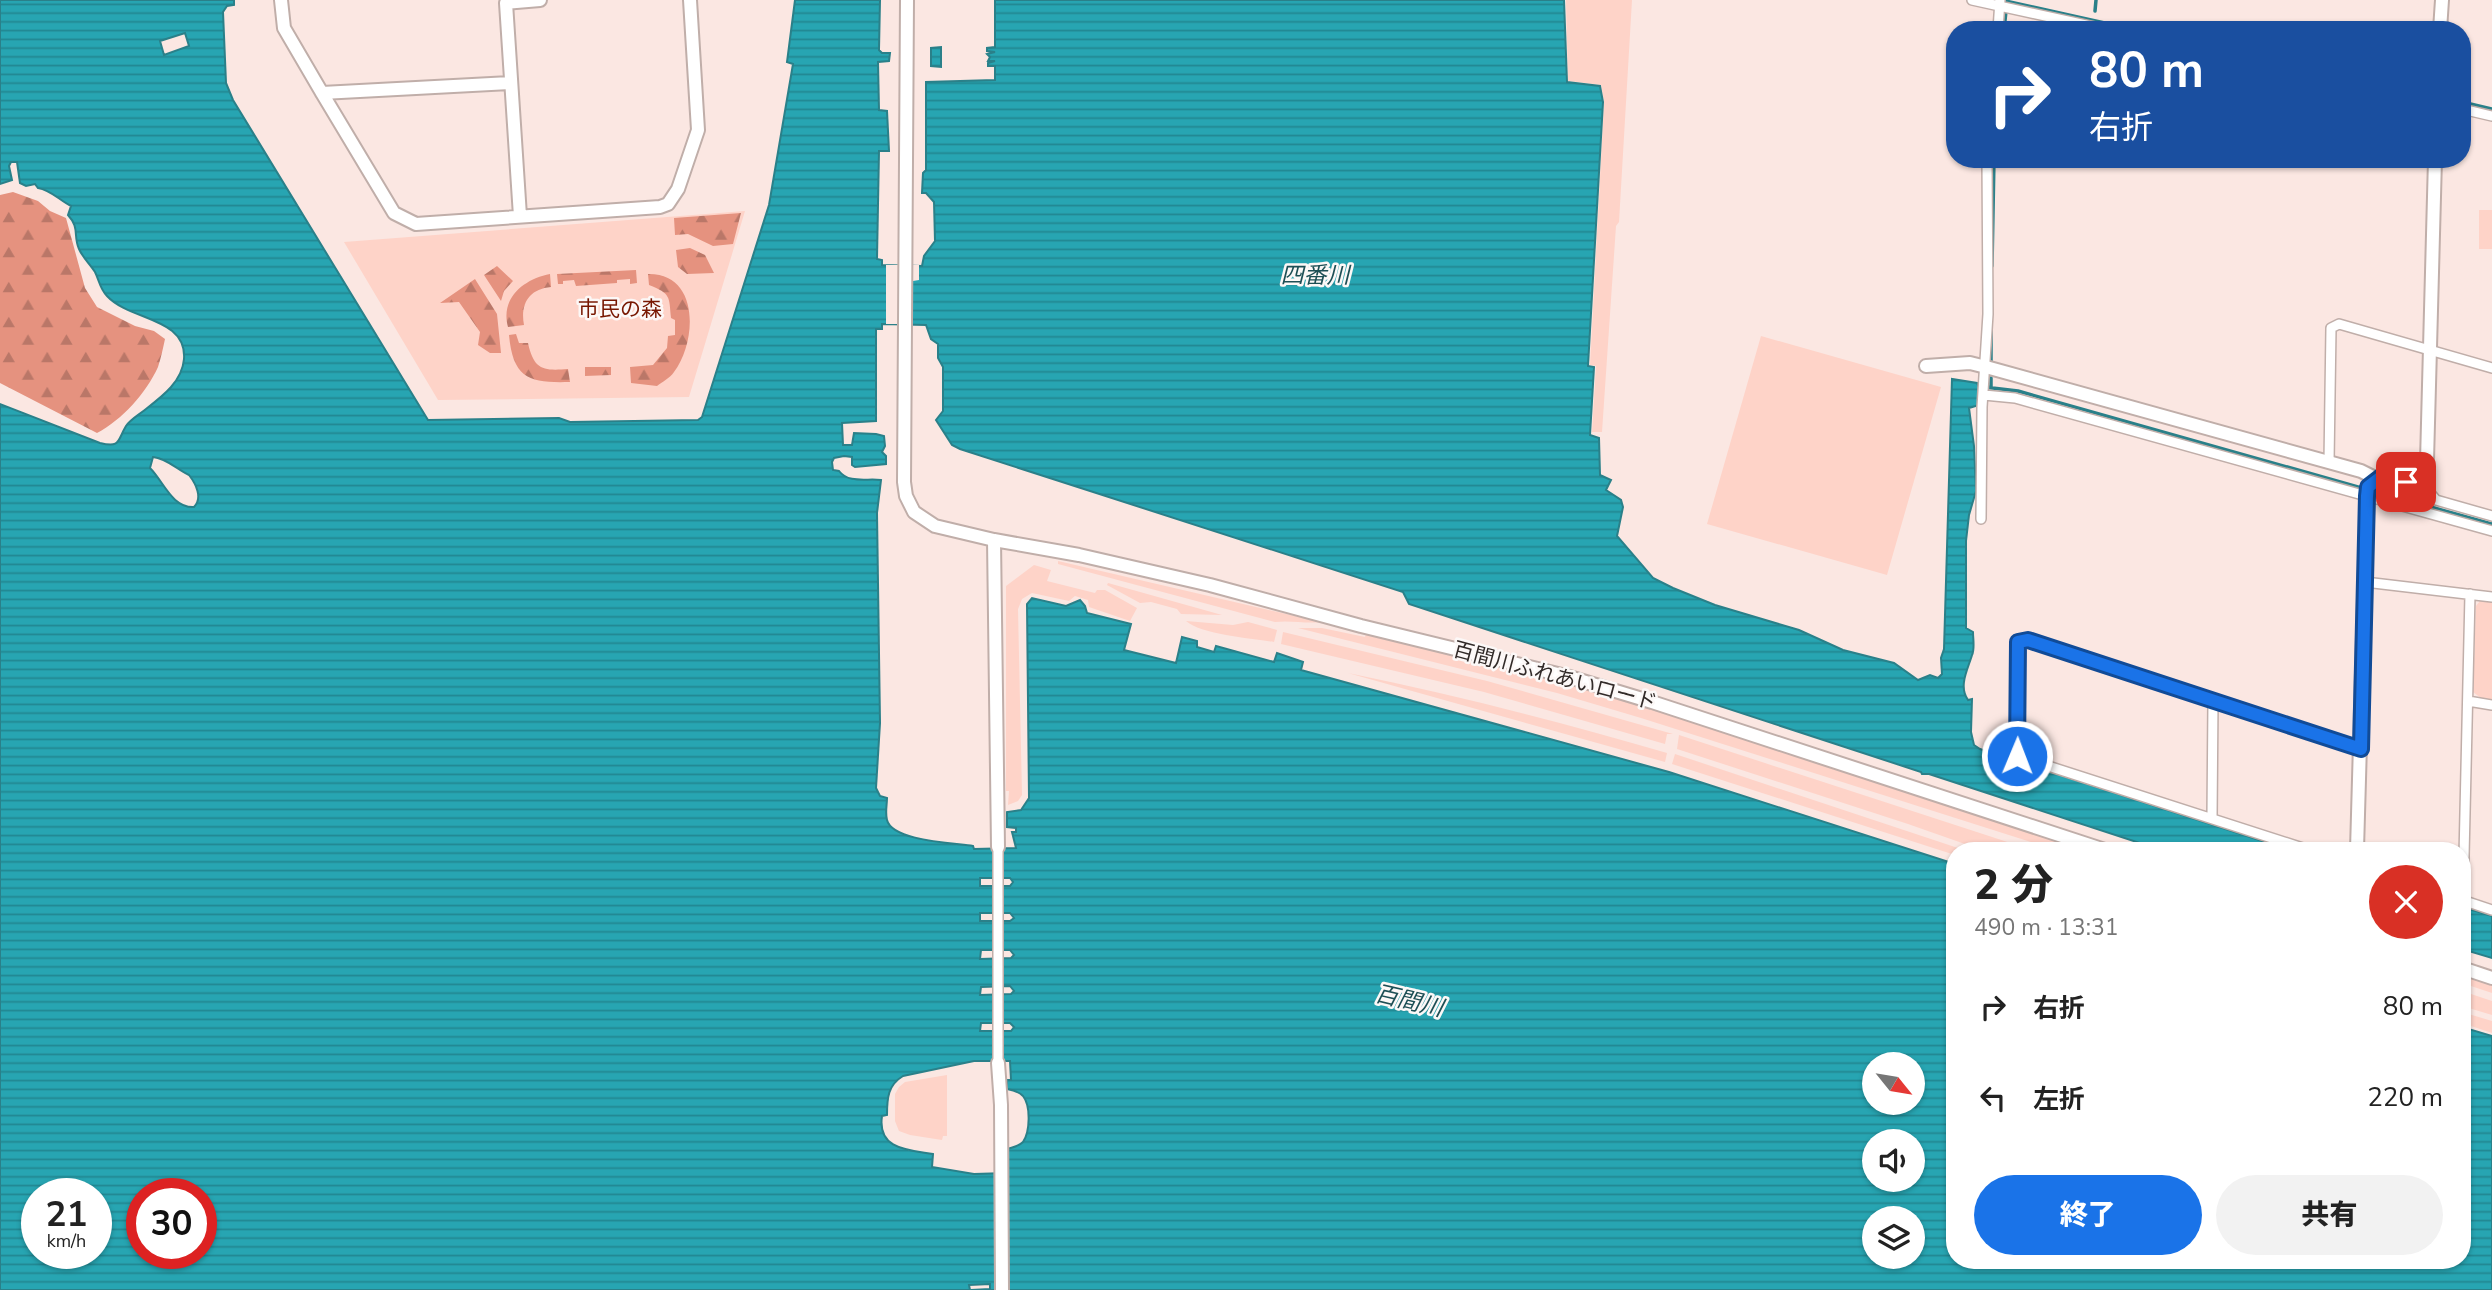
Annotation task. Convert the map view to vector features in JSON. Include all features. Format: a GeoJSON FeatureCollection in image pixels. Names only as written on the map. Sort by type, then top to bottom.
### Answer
{"type":"FeatureCollection","features":[{"type":"Feature","properties":{"kind":"street"},"geometry":{"type":"LineString","coordinates":[[281,0],[285,28],[394,213],[416,224],[660,207],[668,204],[674,197],[698,130],[690,0]]}},
{"type":"Feature","properties":{"kind":"street"},"geometry":{"type":"LineString","coordinates":[[520,216],[506,3],[540,0]]}},
{"type":"Feature","properties":{"kind":"street","name":"百間川ふれあいロード"},"geometry":{"type":"LineString","coordinates":[[907,0],[904,482],[909,505],[920,518],[935,526],[1210,585],[1361,626],[1566,676],[2081,842]]}},
{"type":"Feature","properties":{"kind":"street"},"geometry":{"type":"LineString","coordinates":[[1972,0],[2000,3],[2073,21]]}},
{"type":"Feature","properties":{"kind":"street"},"geometry":{"type":"LineString","coordinates":[[2441,21],[2442,0]]}},
{"type":"Feature","properties":{"kind":"street"},"geometry":{"type":"LineString","coordinates":[[1999,21],[2000,3]]}},
{"type":"Feature","properties":{"kind":"street"},"geometry":{"type":"LineString","coordinates":[[322,93],[510,83]]}},
{"type":"Feature","properties":{"kind":"street"},"geometry":{"type":"LineString","coordinates":[[2471,111],[2492,116]]}},
{"type":"Feature","properties":{"kind":"street"},"geometry":{"type":"LineString","coordinates":[[1981,519],[1988,314],[1987,168]]}},
{"type":"Feature","properties":{"kind":"street"},"geometry":{"type":"LineString","coordinates":[[2370,489],[2381,477],[2406,482],[2417,478],[2427,461],[2435,168]]}},
{"type":"Feature","properties":{"kind":"street"},"geometry":{"type":"LineString","coordinates":[[2329,462],[2331,328],[2339,324],[2492,369]]}},
{"type":"Feature","properties":{"kind":"street"},"geometry":{"type":"LineString","coordinates":[[1926,366],[1970,363],[2361,471],[2370,489],[2357,842]]}},
{"type":"Feature","properties":{"kind":"street"},"geometry":{"type":"LineString","coordinates":[[1984,390],[2370,489],[2492,531]]}},
{"type":"Feature","properties":{"kind":"street"},"geometry":{"type":"LineString","coordinates":[[2417,478],[2436,500],[2492,516]]}},
{"type":"Feature","properties":{"kind":"street"},"geometry":{"type":"LineString","coordinates":[[994,540],[1002,1290]]}},
{"type":"Feature","properties":{"kind":"street"},"geometry":{"type":"LineString","coordinates":[[2365,582],[2492,597]]}},
{"type":"Feature","properties":{"kind":"street"},"geometry":{"type":"LineString","coordinates":[[2464,842],[2470,594]]}},
{"type":"Feature","properties":{"kind":"street"},"geometry":{"type":"LineString","coordinates":[[2285,842],[2017,756],[2018,642],[2028,640],[2361,749]]}},
{"type":"Feature","properties":{"kind":"street"},"geometry":{"type":"LineString","coordinates":[[2212,818],[2213,701]]}},
{"type":"Feature","properties":{"kind":"street"},"geometry":{"type":"LineString","coordinates":[[2468,701],[2492,705]]}},
{"type":"Feature","properties":{"kind":"street"},"geometry":{"type":"LineString","coordinates":[[2471,903],[2492,910]]}},
{"type":"Feature","properties":{"kind":"street"},"geometry":{"type":"LineString","coordinates":[[2471,971],[2492,978]]}},
{"type":"Feature","properties":{"kind":"green space"},"geometry":{"type":"Polygon","coordinates":[[[1566,0],[1632,0],[1619,222],[1616,226],[1602,432],[1592,432],[1596,366],[1590,365],[1604,102],[1601,85],[1568,81],[1566,0]]]}},
{"type":"Feature","properties":{"kind":"green space"},"geometry":{"type":"Polygon","coordinates":[[[13,192],[38,201],[50,211],[66,218],[85,288],[97,307],[135,326],[154,331],[165,339],[158,367],[147,386],[124,413],[97,433],[0,383],[0,195],[13,192]]]}},
{"type":"Feature","properties":{"kind":"green space"},"geometry":{"type":"Polygon","coordinates":[[[2479,210],[2492,210],[2492,249],[2479,249],[2479,210]]]}},
{"type":"Feature","properties":{"kind":"green space","name":"市民の森"},"geometry":{"type":"Polygon","coordinates":[[[745,211],[689,397],[438,400],[344,242],[745,211]]]}},
{"type":"Feature","properties":{"kind":"green space"},"geometry":{"type":"Polygon","coordinates":[[[741,213],[733,244],[713,246],[688,234],[675,235],[674,218],[741,213]]]}},
{"type":"Feature","properties":{"kind":"green space"},"geometry":{"type":"Polygon","coordinates":[[[690,248],[705,255],[714,273],[687,274],[678,267],[676,250],[690,248]]]}},
{"type":"Feature","properties":{"kind":"green space"},"geometry":{"type":"Polygon","coordinates":[[[497,266],[513,281],[504,291],[501,301],[484,275],[497,266]]]}},
{"type":"Feature","properties":{"kind":"green space"},"geometry":{"type":"Polygon","coordinates":[[[636,270],[637,283],[630,284],[630,279],[617,280],[617,283],[576,286],[574,280],[558,284],[557,274],[636,270]]]}},
{"type":"Feature","properties":{"kind":"green space"},"geometry":{"type":"Polygon","coordinates":[[[550,274],[551,287],[532,294],[525,304],[524,325],[508,327],[508,307],[516,292],[531,280],[550,274]]]}},
{"type":"Feature","properties":{"kind":"green space"},"geometry":{"type":"Polygon","coordinates":[[[648,274],[665,277],[677,285],[685,297],[689,311],[690,328],[682,359],[672,374],[657,386],[631,383],[630,367],[653,365],[667,348],[668,336],[675,335],[675,320],[671,318],[667,297],[649,285],[648,274]]]}},
{"type":"Feature","properties":{"kind":"green space"},"geometry":{"type":"Polygon","coordinates":[[[475,279],[497,314],[501,353],[490,353],[478,345],[480,332],[459,302],[440,303],[475,279]]]}},
{"type":"Feature","properties":{"kind":"green space"},"geometry":{"type":"Polygon","coordinates":[[[516,334],[519,343],[528,343],[537,364],[552,370],[568,369],[570,382],[545,381],[526,376],[520,370],[511,350],[509,335],[516,334]]]}},
{"type":"Feature","properties":{"kind":"green space"},"geometry":{"type":"Polygon","coordinates":[[[1761,336],[1941,387],[1887,575],[1707,524],[1761,336]]]}},
{"type":"Feature","properties":{"kind":"green space"},"geometry":{"type":"Polygon","coordinates":[[[585,367],[611,367],[611,375],[585,376],[585,367]]]}},
{"type":"Feature","properties":{"kind":"green space"},"geometry":{"type":"Polygon","coordinates":[[[1058,561],[1321,622],[1275,622],[1058,564],[1058,561]]]}},
{"type":"Feature","properties":{"kind":"green space"},"geometry":{"type":"Polygon","coordinates":[[[1034,565],[1051,570],[1047,581],[1095,593],[1097,590],[1105,590],[1137,608],[1130,621],[1089,607],[1088,600],[1075,596],[1069,601],[1032,593],[1022,599],[1018,609],[1022,795],[1018,801],[1008,805],[1006,586],[1034,565]]]}},
{"type":"Feature","properties":{"kind":"green space"},"geometry":{"type":"Polygon","coordinates":[[[1108,583],[1222,615],[1181,614],[1177,609],[1151,602],[1140,603],[1107,585],[1108,583]]]}},
{"type":"Feature","properties":{"kind":"green space"},"geometry":{"type":"Polygon","coordinates":[[[2480,601],[2492,602],[2492,700],[2481,698],[2473,692],[2476,606],[2480,601]]]}},
{"type":"Feature","properties":{"kind":"green space"},"geometry":{"type":"Polygon","coordinates":[[[1186,621],[1233,625],[1248,622],[1277,630],[1274,642],[1215,633],[1186,621]]]}},
{"type":"Feature","properties":{"kind":"green space"},"geometry":{"type":"Polygon","coordinates":[[[1298,628],[1322,628],[1365,637],[1366,634],[1612,693],[2068,842],[2031,842],[1557,693],[1298,628]]]}},
{"type":"Feature","properties":{"kind":"green space"},"geometry":{"type":"Polygon","coordinates":[[[1283,632],[1487,681],[1673,734],[1667,734],[1665,744],[1484,692],[1281,644],[1283,632]]]}},
{"type":"Feature","properties":{"kind":"green space"},"geometry":{"type":"Polygon","coordinates":[[[1348,673],[1548,720],[1667,753],[1665,762],[1348,673]]]}},
{"type":"Feature","properties":{"kind":"green space"},"geometry":{"type":"Polygon","coordinates":[[[1679,735],[2007,842],[1959,842],[1677,749],[1679,735]]]}},
{"type":"Feature","properties":{"kind":"green space"},"geometry":{"type":"Polygon","coordinates":[[[1675,754],[1946,844],[1946,852],[1672,764],[1675,754]]]}},
{"type":"Feature","properties":{"kind":"green space"},"geometry":{"type":"Polygon","coordinates":[[[2471,975],[2492,982],[2492,993],[2471,986],[2471,975]]]}},
{"type":"Feature","properties":{"kind":"green space"},"geometry":{"type":"Polygon","coordinates":[[[2471,994],[2492,1001],[2492,1015],[2471,1009],[2471,994]]]}},
{"type":"Feature","properties":{"kind":"green space"},"geometry":{"type":"Polygon","coordinates":[[[2471,1015],[2492,1021],[2492,1033],[2471,1026],[2471,1015]]]}},
{"type":"Feature","properties":{"kind":"green space"},"geometry":{"type":"Polygon","coordinates":[[[947,1075],[947,1136],[943,1136],[942,1140],[899,1131],[895,1121],[895,1094],[899,1087],[905,1082],[947,1075]]]}},
{"type":"Feature","properties":{"kind":"water"},"geometry":{"type":"Polygon","coordinates":[[[0,0],[234,0],[234,5],[227,6],[223,12],[226,83],[233,100],[428,420],[698,420],[702,417],[769,205],[793,64],[787,62],[795,0],[880,0],[879,50],[882,53],[890,53],[889,61],[878,62],[879,110],[887,111],[889,151],[879,151],[877,259],[882,260],[882,265],[922,266],[924,256],[935,241],[934,202],[926,193],[922,193],[923,173],[926,170],[926,82],[995,80],[995,66],[988,66],[988,63],[995,61],[988,61],[990,57],[987,54],[995,52],[987,51],[987,48],[995,47],[995,0],[1564,0],[1567,82],[1600,86],[1603,102],[1588,366],[1594,367],[1590,435],[1599,438],[1600,475],[1611,480],[1606,490],[1621,500],[1623,507],[1617,536],[1653,578],[1673,588],[1715,605],[1799,630],[1843,650],[1894,663],[1918,680],[1930,675],[1938,678],[1942,674],[1941,658],[1944,649],[1952,379],[1977,383],[1980,390],[1979,405],[1969,408],[1976,491],[1969,515],[1966,541],[1966,628],[1973,632],[1974,647],[1964,683],[1965,695],[1968,700],[1972,699],[1971,732],[1974,745],[2265,842],[2137,842],[1409,604],[1403,592],[960,449],[952,445],[936,420],[943,411],[943,367],[938,358],[938,344],[931,339],[926,325],[882,324],[882,329],[876,329],[876,421],[842,423],[843,445],[852,445],[854,433],[884,436],[885,446],[882,452],[886,456],[886,464],[855,467],[852,465],[852,457],[844,456],[834,458],[832,462],[833,470],[848,478],[881,480],[877,513],[880,723],[876,788],[880,796],[887,798],[886,817],[891,827],[911,837],[973,846],[974,849],[1016,848],[1012,832],[1016,832],[1016,828],[1007,827],[1007,812],[1021,810],[1029,798],[1027,604],[1032,598],[1066,606],[1080,600],[1087,613],[1131,624],[1124,650],[1176,663],[1182,637],[1197,641],[1197,647],[1214,652],[1216,646],[1274,662],[1277,653],[1303,662],[1301,670],[1669,772],[1946,861],[1946,1269],[2471,1269],[2471,1030],[2492,1036],[2492,1290],[971,1290],[990,1289],[990,1284],[969,1285],[970,1290],[0,1290],[0,404],[100,443],[112,445],[118,442],[129,422],[175,383],[184,359],[182,345],[167,327],[117,304],[105,293],[77,244],[74,224],[68,215],[71,206],[35,184],[26,186],[20,183],[17,162],[11,162],[9,166],[12,180],[0,184],[0,0]],[[185,33],[160,41],[164,55],[189,46],[185,33]],[[153,457],[150,468],[169,493],[180,503],[194,507],[198,491],[189,475],[153,457]],[[980,878],[980,886],[1010,886],[1013,882],[1010,878],[980,878]],[[980,913],[980,921],[1010,921],[1014,918],[1010,913],[980,913]],[[981,950],[980,959],[1011,958],[1014,955],[1010,950],[981,950]],[[1010,986],[981,987],[980,995],[1011,994],[1014,991],[1010,986]],[[981,1023],[980,1031],[1011,1031],[1014,1027],[1010,1023],[981,1023]],[[974,1061],[903,1076],[891,1088],[887,1115],[882,1116],[884,1136],[905,1149],[933,1154],[932,1167],[974,1174],[1007,1173],[1007,1149],[1023,1142],[1027,1132],[1029,1119],[1026,1100],[1016,1091],[1007,1089],[1007,1080],[1011,1080],[1010,1061],[974,1061]]]}},
{"type":"Feature","properties":{"kind":"water"},"geometry":{"type":"Polygon","coordinates":[[[941,47],[941,67],[931,66],[931,48],[941,47]]]}},
{"type":"Feature","properties":{"kind":"water"},"geometry":{"type":"Polygon","coordinates":[[[2471,910],[2492,916],[2492,958],[2471,952],[2471,910]]]}},
{"type":"Feature","properties":{"kind":"pier"},"geometry":{"type":"Polygon","coordinates":[[[886,265],[919,265],[919,280],[913,281],[913,324],[886,324],[886,265]]]}},
{"type":"Feature","properties":{"kind":"waterway"},"geometry":{"type":"LineString","coordinates":[[2001,0],[2096,21]]}},
{"type":"Feature","properties":{"kind":"waterway"},"geometry":{"type":"LineString","coordinates":[[2095,11],[2096,0]]}},
{"type":"Feature","properties":{"kind":"waterway"},"geometry":{"type":"LineString","coordinates":[[2005,21],[2006,11]]}},
{"type":"Feature","properties":{"kind":"waterway"},"geometry":{"type":"LineString","coordinates":[[2471,104],[2492,109]]}},
{"type":"Feature","properties":{"kind":"waterway"},"geometry":{"type":"LineString","coordinates":[[1992,266],[1994,168]]}},
{"type":"Feature","properties":{"kind":"waterway"},"geometry":{"type":"LineString","coordinates":[[1991,326],[1991,361]]}},
{"type":"Feature","properties":{"kind":"waterway"},"geometry":{"type":"LineString","coordinates":[[1991,378],[1991,387]]}},
{"type":"Feature","properties":{"kind":"waterway"},"geometry":{"type":"LineString","coordinates":[[1984,387],[2018,391],[2365,489]]}},
{"type":"Feature","properties":{"kind":"waterway"},"geometry":{"type":"LineString","coordinates":[[2373,491],[2492,524]]}},
{"type":"Feature","properties":{"kind":"route"},"geometry":{"type":"LineString","coordinates":[[2017,756],[2018,642],[2028,640],[2361,749],[2368,487],[2381,477],[2406,482]]}},
{"type":"Feature","properties":{"kind":"water label","name":"四番川"},"geometry":{"type":"Point","coordinates":[1315,275]}},
{"type":"Feature","properties":{"kind":"water label","name":"百間川"},"geometry":{"type":"Point","coordinates":[1409,1001]}}]}
